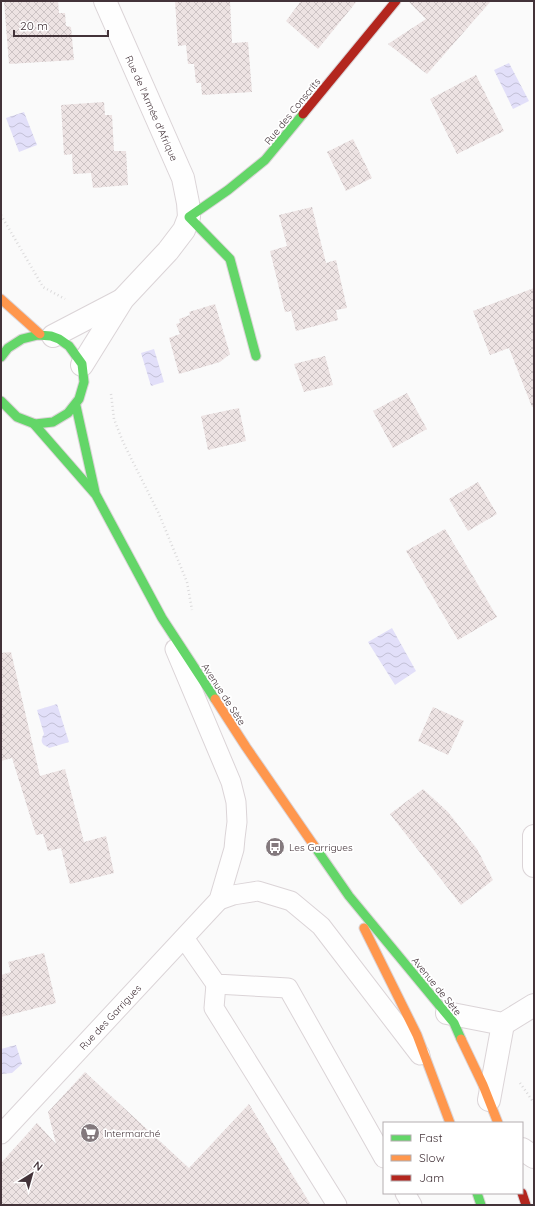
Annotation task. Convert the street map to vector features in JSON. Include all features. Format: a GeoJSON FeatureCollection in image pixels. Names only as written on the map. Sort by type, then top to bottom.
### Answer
{"type":"FeatureCollection","features":[{"type":"Feature","properties":{"kind":"main road","name":"Rue des Conscrits"},"geometry":{"type":"LineString","coordinates":[[188,217],[212,202],[265,160],[396,1]]}},
{"type":"Feature","properties":{"kind":"main road"},"geometry":{"type":"LineString","coordinates":[[188,217],[230,259],[256,356]]}},
{"type":"Feature","properties":{"kind":"main road"},"geometry":{"type":"LineString","coordinates":[[1,299],[47,335],[66,343],[76,352],[82,365],[84,379],[82,393],[76,406],[68,414],[57,420],[46,424],[34,424],[19,419],[3,409]]}},
{"type":"Feature","properties":{"kind":"main road"},"geometry":{"type":"LineString","coordinates":[[1,357],[14,342],[26,336],[47,335]]}},
{"type":"Feature","properties":{"kind":"main road","name":"Avenue de Sète"},"geometry":{"type":"LineString","coordinates":[[76,406],[96,495]]}},
{"type":"Feature","properties":{"kind":"main road","name":"Avenue de Sète"},"geometry":{"type":"LineString","coordinates":[[34,424],[96,495],[162,618],[246,748],[349,896],[454,1023],[483,1085],[498,1122]]}},
{"type":"Feature","properties":{"kind":"main road","name":"Avenue de Sète"},"geometry":{"type":"LineString","coordinates":[[349,896],[417,1035],[450,1122]]}},
{"type":"Feature","properties":{"kind":"main road"},"geometry":{"type":"LineString","coordinates":[[477,1194],[482,1205]]}},
{"type":"Feature","properties":{"kind":"main road"},"geometry":{"type":"LineString","coordinates":[[522,1194],[526,1205]]}},
{"type":"Feature","properties":{"kind":"street","name":"Rue de l'Armée d'Afrique"},"geometry":{"type":"LineString","coordinates":[[82,365],[123,299],[168,251],[184,230],[188,217],[188,203],[183,178],[105,1]]}},
{"type":"Feature","properties":{"kind":"street","name":"Rue de l'Armée d'Afrique"},"geometry":{"type":"LineString","coordinates":[[47,335],[123,299]]}},
{"type":"Feature","properties":{"kind":"street"},"geometry":{"type":"LineString","coordinates":[[534,836],[534,866]]}},
{"type":"Feature","properties":{"kind":"street"},"geometry":{"type":"LineString","coordinates":[[447,1013],[503,1024],[534,1005]]}},
{"type":"Feature","properties":{"kind":"street"},"geometry":{"type":"LineString","coordinates":[[489,1100],[503,1024]]}},
{"type":"Feature","properties":{"kind":"street"},"geometry":{"type":"LineString","coordinates":[[523,1150],[534,1157]]}},
{"type":"Feature","properties":{"kind":"lane"},"geometry":{"type":"LineString","coordinates":[[162,618],[231,782],[236,802],[237,822],[234,849],[219,900]]}},
{"type":"Feature","properties":{"kind":"lane"},"geometry":{"type":"LineString","coordinates":[[219,900],[233,895],[258,891],[291,901],[321,926],[429,1066]]}},
{"type":"Feature","properties":{"kind":"lane","name":"Rue des Garrigues"},"geometry":{"type":"LineString","coordinates":[[1,1134],[219,900]]}},
{"type":"Feature","properties":{"kind":"lane"},"geometry":{"type":"LineString","coordinates":[[184,938],[216,984],[214,1008],[337,1205]]}},
{"type":"Feature","properties":{"kind":"lane"},"geometry":{"type":"LineString","coordinates":[[216,984],[288,988],[383,1156]]}},
{"type":"Feature","properties":{"kind":"lane"},"geometry":{"type":"LineString","coordinates":[[406,1194],[412,1205]]}},
{"type":"Feature","properties":{"kind":"path"},"geometry":{"type":"LineString","coordinates":[[1,216],[43,287],[65,299]]}},
{"type":"Feature","properties":{"kind":"path"},"geometry":{"type":"LineString","coordinates":[[111,388],[114,419],[123,442],[159,514],[187,582],[192,611]]}},
{"type":"Feature","properties":{"kind":"path"},"geometry":{"type":"LineString","coordinates":[[498,1052],[534,1103]]}},
{"type":"Feature","properties":{"kind":"water"},"geometry":{"type":"Polygon","coordinates":[[[509,63],[529,101],[513,109],[494,70],[509,63]]]}},
{"type":"Feature","properties":{"kind":"water"},"geometry":{"type":"Polygon","coordinates":[[[24,112],[37,145],[19,152],[6,118],[24,112]]]}},
{"type":"Feature","properties":{"kind":"water"},"geometry":{"type":"Polygon","coordinates":[[[154,349],[164,382],[151,386],[141,353],[154,349]]]}},
{"type":"Feature","properties":{"kind":"water"},"geometry":{"type":"Polygon","coordinates":[[[392,628],[416,671],[395,685],[368,642],[392,628]]]}},
{"type":"Feature","properties":{"kind":"water"},"geometry":{"type":"Polygon","coordinates":[[[57,704],[69,742],[49,748],[42,742],[44,734],[37,710],[57,704]]]}},
{"type":"Feature","properties":{"kind":"water"},"geometry":{"type":"Polygon","coordinates":[[[16,1045],[22,1064],[12,1073],[1,1074],[1,1049],[16,1045]]]}},
{"type":"Feature","properties":{"kind":"building"},"geometry":{"type":"Polygon","coordinates":[[[4,1],[58,1],[59,13],[65,13],[66,26],[71,27],[74,60],[9,64],[4,1]]]}},
{"type":"Feature","properties":{"kind":"building"},"geometry":{"type":"Polygon","coordinates":[[[175,1],[230,1],[232,43],[248,42],[252,92],[202,95],[201,83],[196,83],[194,64],[188,64],[186,45],[178,46],[175,1]]]}},
{"type":"Feature","properties":{"kind":"building"},"geometry":{"type":"Polygon","coordinates":[[[301,1],[357,1],[318,49],[286,21],[301,1]]]}},
{"type":"Feature","properties":{"kind":"building"},"geometry":{"type":"Polygon","coordinates":[[[408,1],[491,1],[427,74],[388,44],[426,19],[408,1]]]}},
{"type":"Feature","properties":{"kind":"building"},"geometry":{"type":"Polygon","coordinates":[[[476,75],[504,131],[457,154],[430,99],[476,75]]]}},
{"type":"Feature","properties":{"kind":"building"},"geometry":{"type":"Polygon","coordinates":[[[104,102],[105,115],[112,115],[114,151],[126,151],[128,185],[93,188],[91,173],[73,174],[72,154],[64,155],[61,105],[104,102]]]}},
{"type":"Feature","properties":{"kind":"building"},"geometry":{"type":"Polygon","coordinates":[[[353,139],[372,178],[346,191],[327,152],[353,139]]]}},
{"type":"Feature","properties":{"kind":"building"},"geometry":{"type":"Polygon","coordinates":[[[312,207],[326,263],[336,260],[347,308],[336,310],[338,320],[296,331],[291,311],[285,312],[270,251],[287,246],[279,215],[312,207]]]}},
{"type":"Feature","properties":{"kind":"building"},"geometry":{"type":"Polygon","coordinates":[[[534,288],[534,406],[532,407],[509,348],[490,355],[473,311],[534,288]]]}},
{"type":"Feature","properties":{"kind":"building"},"geometry":{"type":"Polygon","coordinates":[[[215,304],[230,354],[220,362],[179,374],[169,338],[180,334],[176,324],[180,323],[179,319],[190,315],[189,312],[215,304]]]}},
{"type":"Feature","properties":{"kind":"building"},"geometry":{"type":"Polygon","coordinates":[[[325,356],[333,385],[304,392],[294,364],[325,356]]]}},
{"type":"Feature","properties":{"kind":"building"},"geometry":{"type":"Polygon","coordinates":[[[407,393],[427,429],[393,448],[373,411],[407,393]]]}},
{"type":"Feature","properties":{"kind":"building"},"geometry":{"type":"Polygon","coordinates":[[[239,408],[246,441],[208,450],[201,416],[239,408]]]}},
{"type":"Feature","properties":{"kind":"building"},"geometry":{"type":"Polygon","coordinates":[[[478,482],[497,514],[468,531],[449,499],[478,482]]]}},
{"type":"Feature","properties":{"kind":"building"},"geometry":{"type":"Polygon","coordinates":[[[445,529],[497,617],[458,640],[406,551],[445,529]]]}},
{"type":"Feature","properties":{"kind":"building"},"geometry":{"type":"Polygon","coordinates":[[[11,652],[40,776],[65,769],[84,842],[106,836],[114,873],[70,884],[61,848],[48,851],[43,834],[36,835],[12,758],[1,761],[1,653],[11,652]]]}},
{"type":"Feature","properties":{"kind":"building"},"geometry":{"type":"Polygon","coordinates":[[[433,707],[464,721],[448,755],[418,741],[433,707]]]}},
{"type":"Feature","properties":{"kind":"building"},"geometry":{"type":"Polygon","coordinates":[[[423,789],[448,812],[477,849],[493,880],[461,905],[390,814],[423,789]]]}},
{"type":"Feature","properties":{"kind":"building"},"geometry":{"type":"Polygon","coordinates":[[[44,953],[56,1003],[1,1017],[1,975],[11,972],[8,962],[44,953]]]}},
{"type":"Feature","properties":{"kind":"building","name":"Intermarché"},"geometry":{"type":"Polygon","coordinates":[[[85,1072],[189,1168],[249,1104],[311,1205],[1,1205],[1,1163],[37,1123],[56,1144],[48,1112],[85,1072]]]}},
{"type":"Feature","properties":{"kind":"traffic: fast"},"geometry":{"type":"LineString","coordinates":[[256,356],[230,259],[189,217],[228,190],[265,160],[303,114]]}},
{"type":"Feature","properties":{"kind":"traffic: fast"},"geometry":{"type":"LineString","coordinates":[[1,357],[8,348],[22,339],[38,335],[51,336],[59,339],[69,346],[82,364],[84,382],[79,399],[68,413],[53,422],[35,424],[17,417],[1,401]]}},
{"type":"Feature","properties":{"kind":"traffic: fast"},"geometry":{"type":"LineString","coordinates":[[76,406],[95,492]]}},
{"type":"Feature","properties":{"kind":"traffic: fast"},"geometry":{"type":"LineString","coordinates":[[34,424],[96,495],[162,618],[215,699]]}},
{"type":"Feature","properties":{"kind":"traffic: fast"},"geometry":{"type":"LineString","coordinates":[[315,847],[349,896],[454,1023],[461,1039]]}},
{"type":"Feature","properties":{"kind":"traffic: fast"},"geometry":{"type":"LineString","coordinates":[[477,1194],[481,1205]]}},
{"type":"Feature","properties":{"kind":"traffic: slow"},"geometry":{"type":"LineString","coordinates":[[1,299],[40,334]]}},
{"type":"Feature","properties":{"kind":"traffic: slow"},"geometry":{"type":"LineString","coordinates":[[215,699],[315,847]]}},
{"type":"Feature","properties":{"kind":"traffic: slow"},"geometry":{"type":"LineString","coordinates":[[364,928],[417,1035],[450,1122]]}},
{"type":"Feature","properties":{"kind":"traffic: slow"},"geometry":{"type":"LineString","coordinates":[[461,1039],[483,1085],[498,1122]]}},
{"type":"Feature","properties":{"kind":"traffic: jam"},"geometry":{"type":"LineString","coordinates":[[303,114],[396,1]]}},
{"type":"Feature","properties":{"kind":"traffic: jam"},"geometry":{"type":"LineString","coordinates":[[522,1194],[526,1205]]}},
{"type":"Feature","properties":{"kind":"place","name":"Les Garrigues"},"geometry":{"type":"Point","coordinates":[275,847]}},
{"type":"Feature","properties":{"kind":"place","name":"Intermarché"},"geometry":{"type":"Point","coordinates":[90,1133]}}]}
